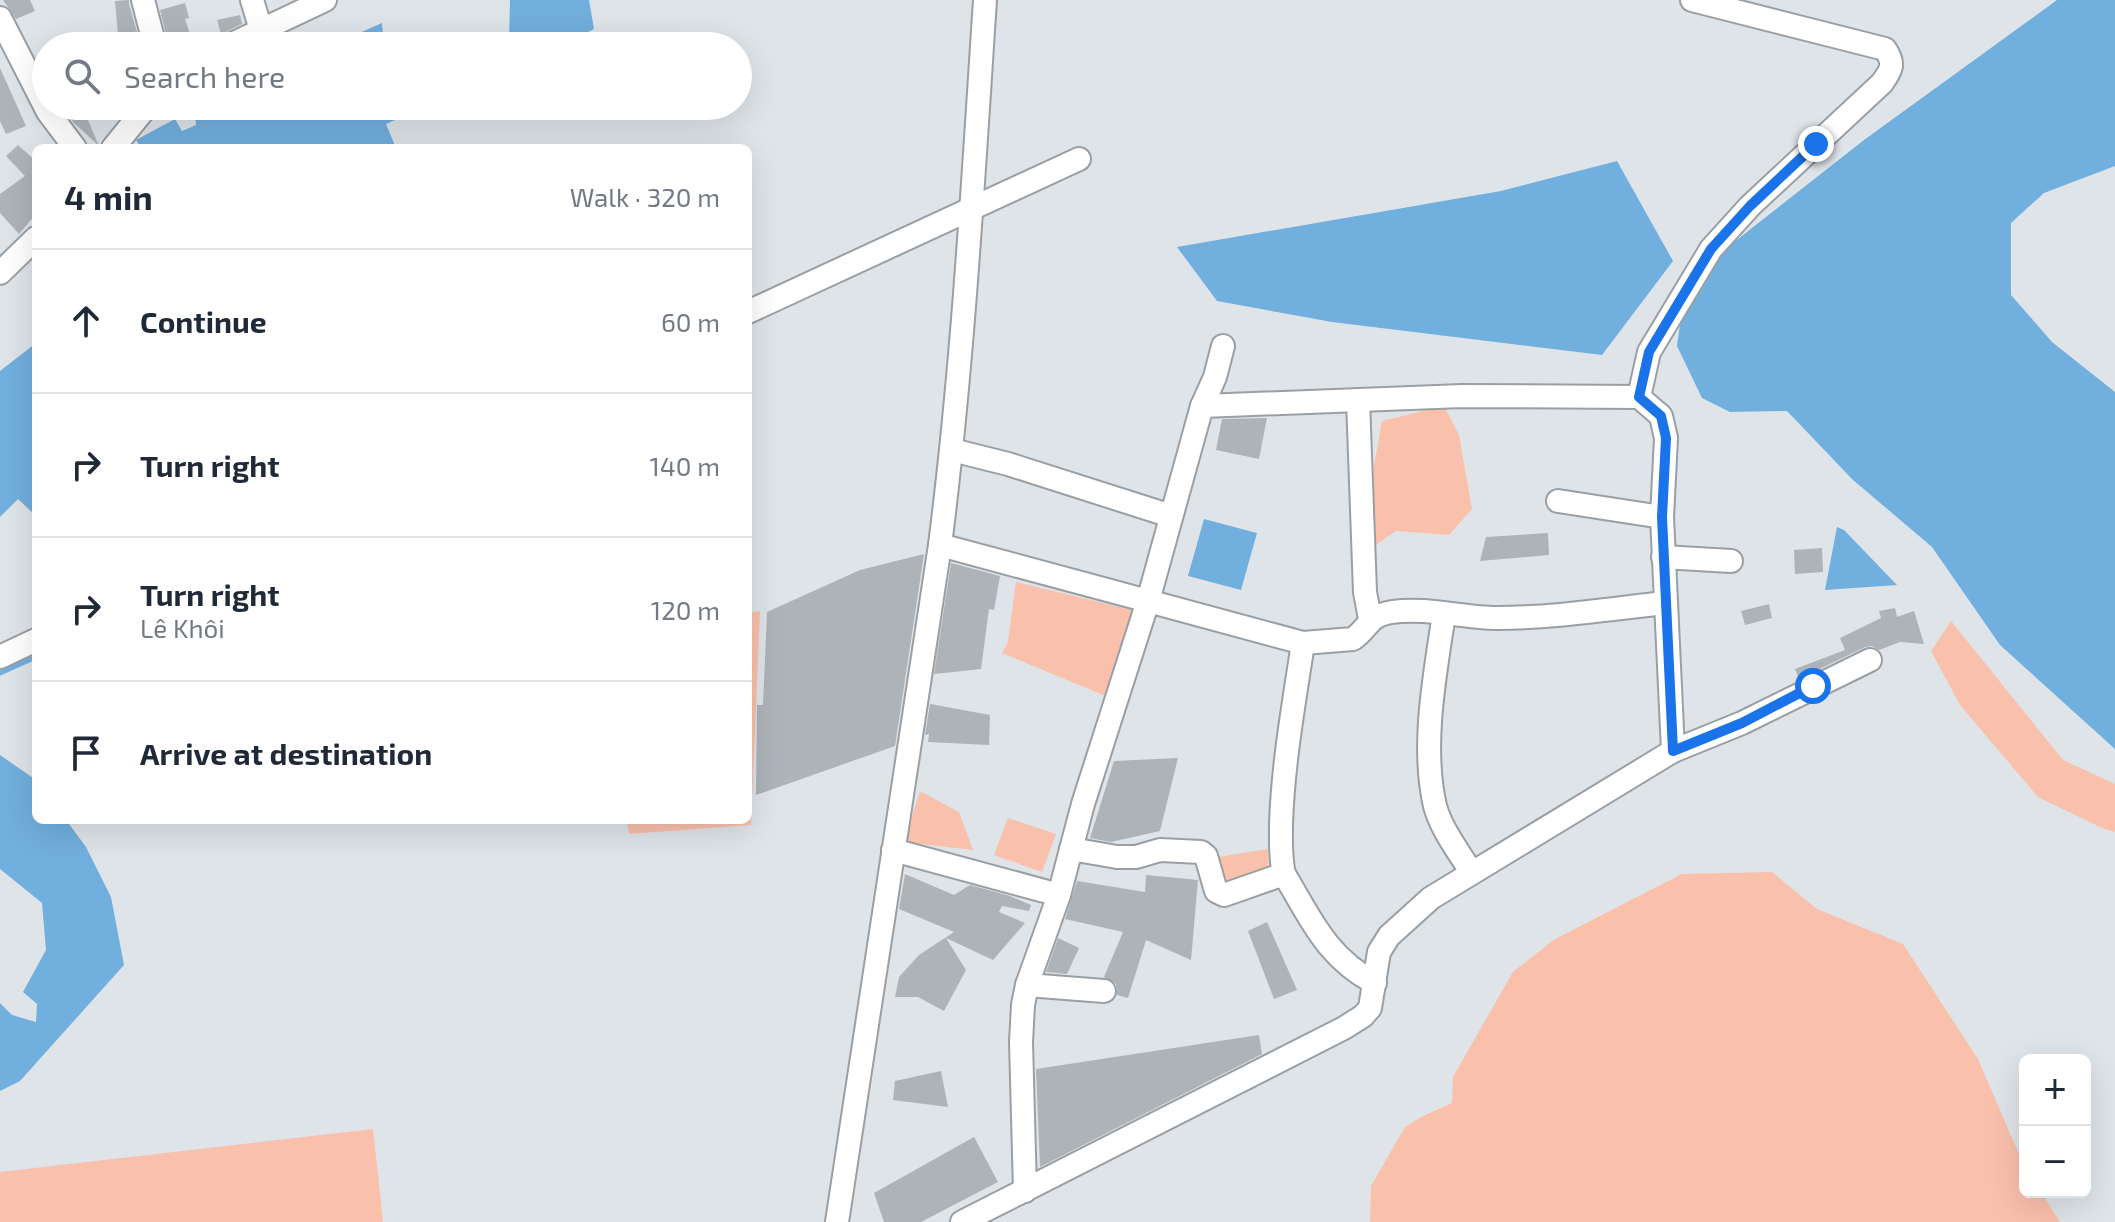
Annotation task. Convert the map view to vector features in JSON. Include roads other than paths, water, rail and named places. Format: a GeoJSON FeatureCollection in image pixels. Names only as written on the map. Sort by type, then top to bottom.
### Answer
{"type":"FeatureCollection","features":[{"type":"Feature","properties":{"kind":"street"},"geometry":{"type":"LineString","coordinates":[[143,0],[151,32]]}},
{"type":"Feature","properties":{"kind":"street"},"geometry":{"type":"LineString","coordinates":[[252,0],[261,30]]}},
{"type":"Feature","properties":{"kind":"street"},"geometry":{"type":"LineString","coordinates":[[257,32],[325,0]]}},
{"type":"Feature","properties":{"kind":"street"},"geometry":{"type":"LineString","coordinates":[[837,1222],[952,450],[972,211],[985,0]]}},
{"type":"Feature","properties":{"kind":"street"},"geometry":{"type":"LineString","coordinates":[[1639,397],[1649,352],[1711,249],[1750,206],[1882,83],[1892,67],[1892,59],[1885,49],[1692,0]]}},
{"type":"Feature","properties":{"kind":"street"},"geometry":{"type":"LineString","coordinates":[[0,18],[32,81]]}},
{"type":"Feature","properties":{"kind":"street"},"geometry":{"type":"LineString","coordinates":[[54,120],[72,144]]}},
{"type":"Feature","properties":{"kind":"street"},"geometry":{"type":"LineString","coordinates":[[116,144],[136,120]]}},
{"type":"Feature","properties":{"kind":"street"},"geometry":{"type":"LineString","coordinates":[[752,310],[1079,159]]}},
{"type":"Feature","properties":{"kind":"street"},"geometry":{"type":"LineString","coordinates":[[0,273],[32,242]]}},
{"type":"Feature","properties":{"kind":"street"},"geometry":{"type":"LineString","coordinates":[[1025,1191],[1021,1042],[1027,985],[1059,895],[1148,601],[1202,406],[1215,377],[1223,346]]}},
{"type":"Feature","properties":{"kind":"street"},"geometry":{"type":"LineString","coordinates":[[1202,406],[1462,396],[1639,397],[1661,416],[1665,430],[1662,517],[1673,751]]}},
{"type":"Feature","properties":{"kind":"street"},"geometry":{"type":"LineString","coordinates":[[1358,400],[1365,592],[1370,619]]}},
{"type":"Feature","properties":{"kind":"street"},"geometry":{"type":"LineString","coordinates":[[952,450],[1171,516]]}},
{"type":"Feature","properties":{"kind":"street"},"geometry":{"type":"LineString","coordinates":[[1558,501],[1662,517]]}},
{"type":"Feature","properties":{"kind":"street"},"geometry":{"type":"LineString","coordinates":[[940,545],[1303,643],[1353,639],[1370,619],[1391,612],[1419,611],[1494,618],[1539,617],[1665,603]]}},
{"type":"Feature","properties":{"kind":"street"},"geometry":{"type":"LineString","coordinates":[[1663,557],[1731,561]]}},
{"type":"Feature","properties":{"kind":"street"},"geometry":{"type":"LineString","coordinates":[[1444,614],[1432,700],[1433,793],[1438,815],[1471,872]]}},
{"type":"Feature","properties":{"kind":"street"},"geometry":{"type":"LineString","coordinates":[[0,657],[32,642]]}},
{"type":"Feature","properties":{"kind":"street"},"geometry":{"type":"LineString","coordinates":[[1303,643],[1283,795],[1281,857],[1284,874],[1330,948],[1345,965],[1375,983]]}},
{"type":"Feature","properties":{"kind":"street"},"geometry":{"type":"LineString","coordinates":[[962,1222],[1344,1028],[1370,1008],[1379,952],[1389,936],[1431,898],[1673,751],[1734,727],[1870,660]]}},
{"type":"Feature","properties":{"kind":"street"},"geometry":{"type":"LineString","coordinates":[[1071,849],[1117,857],[1136,857],[1160,850],[1201,852],[1206,856],[1216,891],[1224,895],[1284,874]]}},
{"type":"Feature","properties":{"kind":"street"},"geometry":{"type":"LineString","coordinates":[[893,850],[1059,895]]}},
{"type":"Feature","properties":{"kind":"street"},"geometry":{"type":"LineString","coordinates":[[1027,985],[1104,991]]}},
{"type":"Feature","properties":{"kind":"water"},"geometry":{"type":"Polygon","coordinates":[[[510,0],[589,0],[594,29],[588,32],[509,32],[510,0]]]}},
{"type":"Feature","properties":{"kind":"water"},"geometry":{"type":"Polygon","coordinates":[[[2057,0],[2115,0],[2115,166],[2044,193],[2011,223],[2011,295],[2052,342],[2115,392],[2115,749],[2000,645],[1932,547],[1852,479],[1787,411],[1730,412],[1702,398],[1677,346],[1681,317],[1724,250],[1864,140],[2057,0]]]}},
{"type":"Feature","properties":{"kind":"water"},"geometry":{"type":"Polygon","coordinates":[[[382,23],[383,32],[362,32],[382,23]]]}},
{"type":"Feature","properties":{"kind":"water"},"geometry":{"type":"Polygon","coordinates":[[[173,120],[182,131],[196,125],[195,120],[395,120],[386,124],[394,144],[138,144],[136,140],[173,120]]]}},
{"type":"Feature","properties":{"kind":"water"},"geometry":{"type":"Polygon","coordinates":[[[1617,161],[1673,261],[1602,355],[1332,322],[1217,301],[1177,247],[1501,191],[1617,161]]]}},
{"type":"Feature","properties":{"kind":"water"},"geometry":{"type":"Polygon","coordinates":[[[32,346],[32,512],[18,499],[0,517],[0,371],[32,346]]]}},
{"type":"Feature","properties":{"kind":"water"},"geometry":{"type":"Polygon","coordinates":[[[1204,519],[1257,533],[1241,590],[1188,576],[1204,519]]]}},
{"type":"Feature","properties":{"kind":"water"},"geometry":{"type":"Polygon","coordinates":[[[1837,527],[1844,530],[1897,585],[1825,590],[1837,527]]]}},
{"type":"Feature","properties":{"kind":"water"},"geometry":{"type":"Polygon","coordinates":[[[0,755],[32,777],[32,824],[69,824],[86,847],[111,897],[124,965],[20,1081],[0,1091],[0,1003],[12,1015],[36,1022],[37,1004],[23,992],[46,950],[42,903],[0,869],[0,755]]]}},
{"type":"Feature","properties":{"kind":"waterway"},"geometry":{"type":"LineString","coordinates":[[0,673],[32,659]]}}]}
